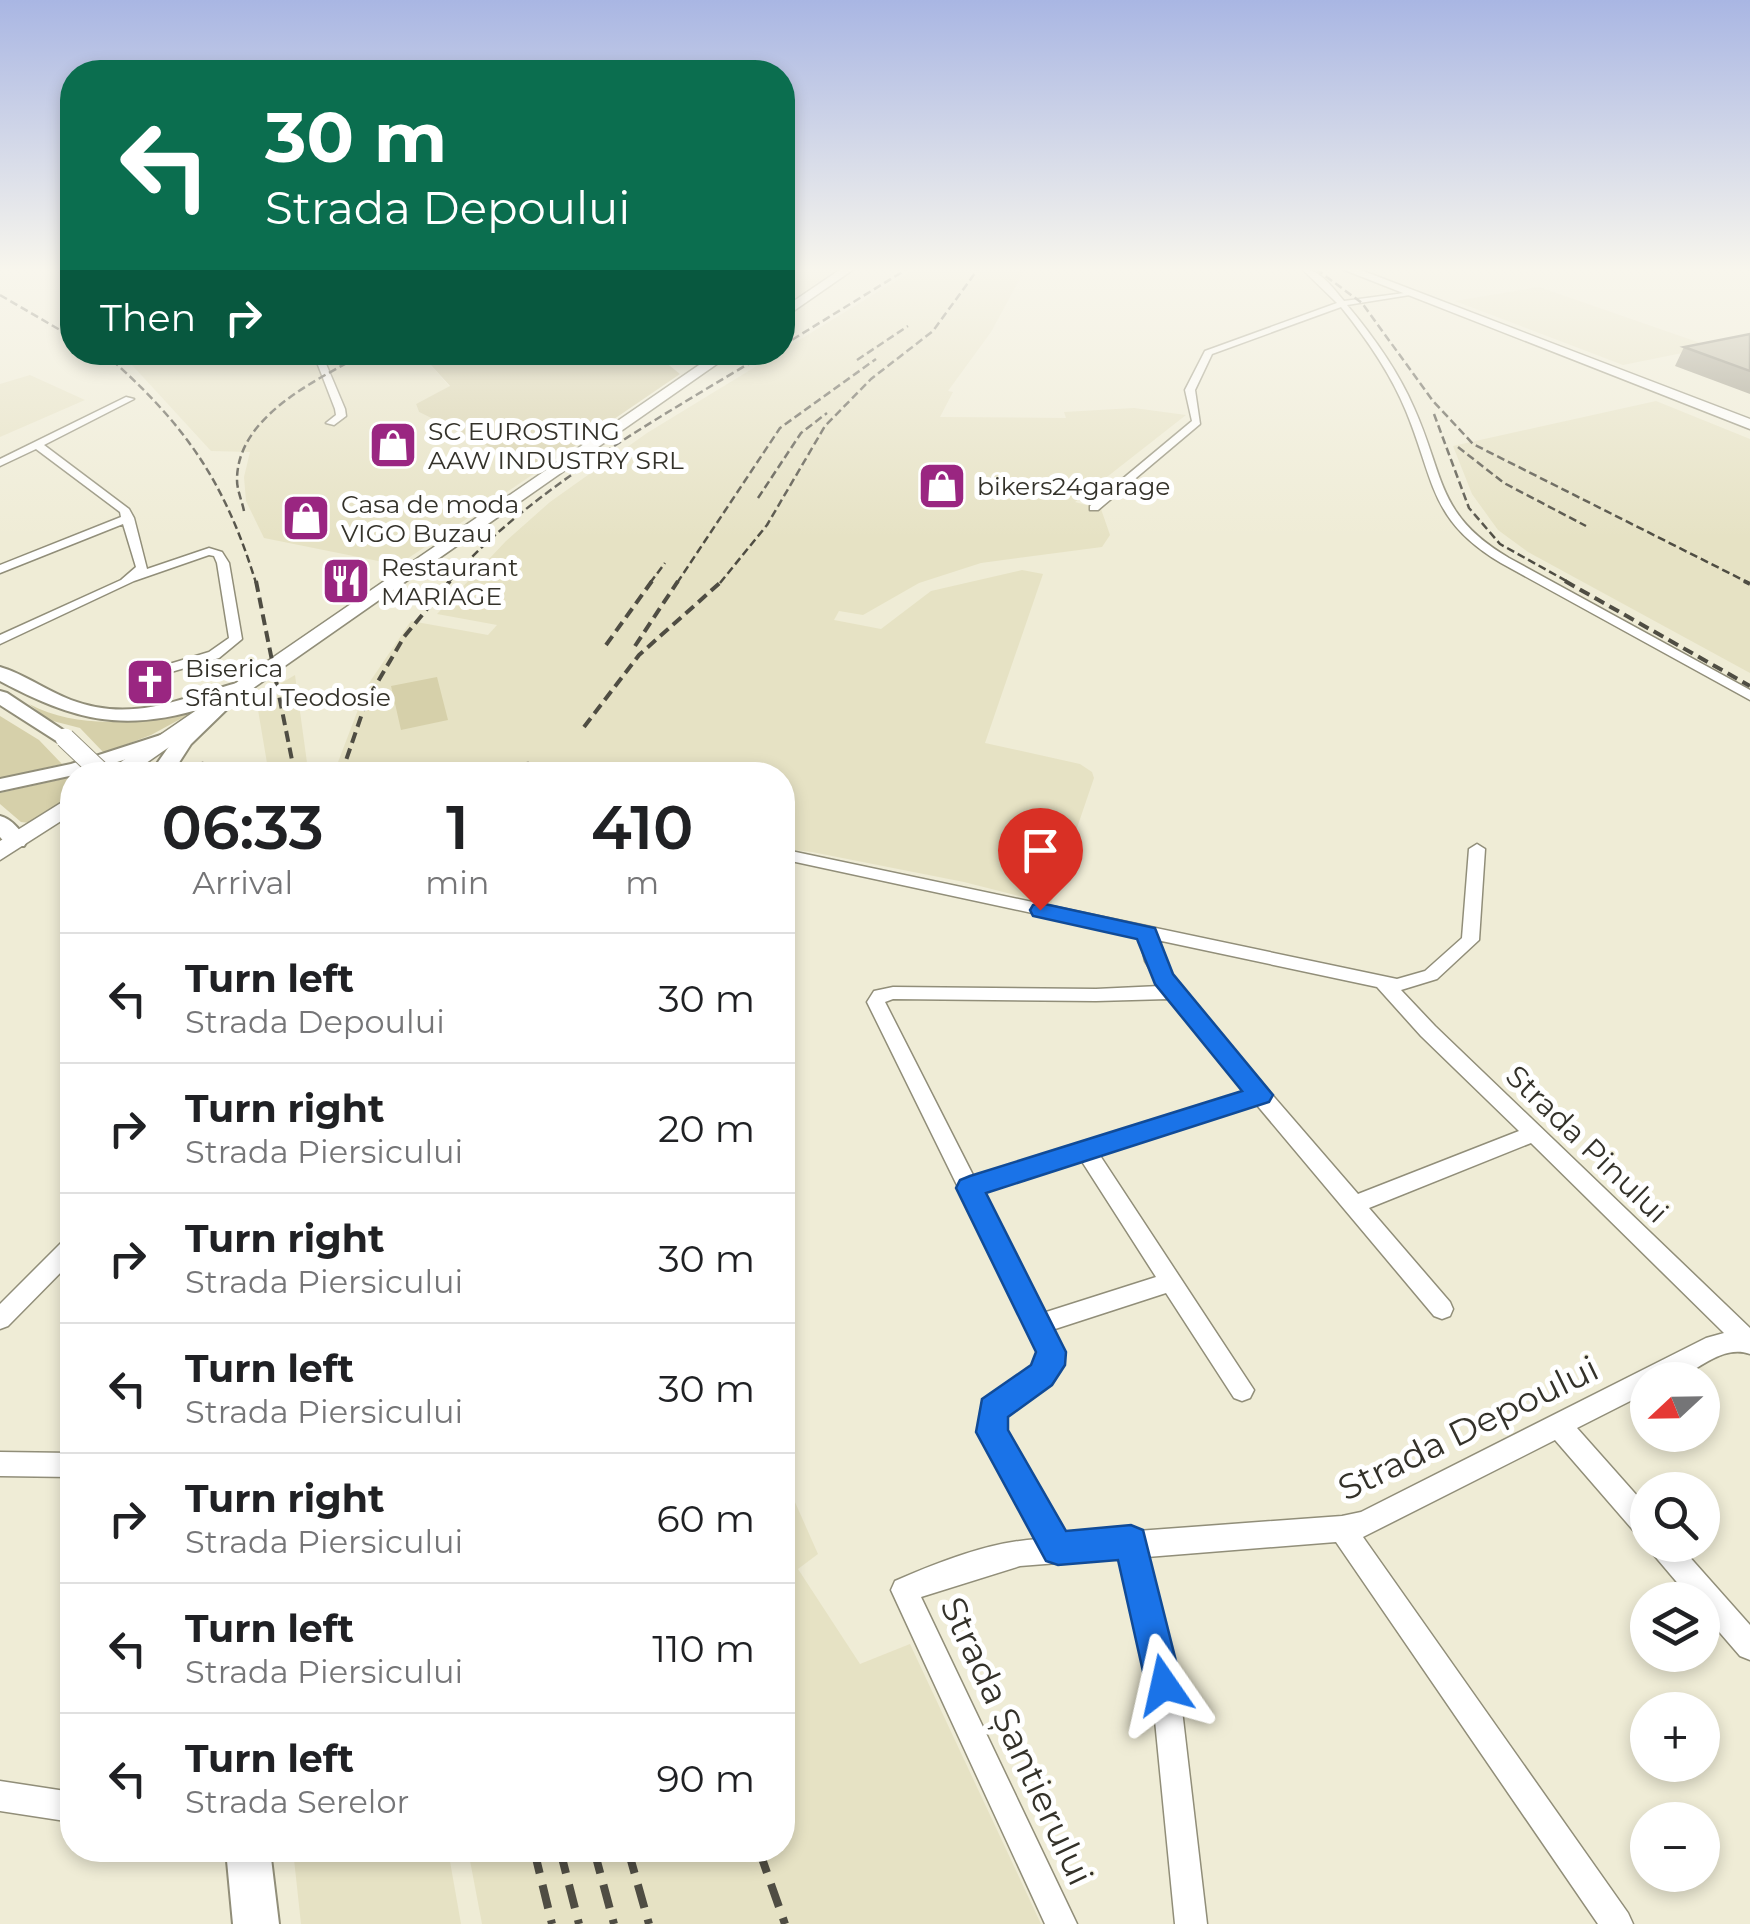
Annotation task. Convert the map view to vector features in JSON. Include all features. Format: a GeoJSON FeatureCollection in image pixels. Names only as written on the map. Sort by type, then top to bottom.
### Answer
{"type":"FeatureCollection","features":[{"type":"Feature","properties":{"kind":"main road"},"geometry":{"type":"LineString","coordinates":[[1571,359],[1750,427]]}},
{"type":"Feature","properties":{"kind":"main road"},"geometry":{"type":"LineString","coordinates":[[133,762],[709,365]]}},
{"type":"Feature","properties":{"kind":"main road"},"geometry":{"type":"LineString","coordinates":[[0,673],[73,711],[115,718],[188,708],[244,687]]}},
{"type":"Feature","properties":{"kind":"main road"},"geometry":{"type":"LineString","coordinates":[[168,762],[182,740],[244,687]]}},
{"type":"Feature","properties":{"kind":"main road"},"geometry":{"type":"LineString","coordinates":[[0,697],[66,738],[91,762]]}},
{"type":"Feature","properties":{"kind":"main road"},"geometry":{"type":"LineString","coordinates":[[99,762],[167,739]]}},
{"type":"Feature","properties":{"kind":"main road"},"geometry":{"type":"LineString","coordinates":[[0,785],[60,773]]}},
{"type":"Feature","properties":{"kind":"main road"},"geometry":{"type":"LineString","coordinates":[[5,839],[60,809]]}},
{"type":"Feature","properties":{"kind":"main road"},"geometry":{"type":"LineString","coordinates":[[249,1862],[256,1924]]}},
{"type":"Feature","properties":{"kind":"street"},"geometry":{"type":"LineString","coordinates":[[1094,508],[1197,422],[1190,390],[1206,359]]}},
{"type":"Feature","properties":{"kind":"street"},"geometry":{"type":"LineString","coordinates":[[1379,359],[1412,412],[1437,490],[1460,528],[1534,575],[1750,696]]}},
{"type":"Feature","properties":{"kind":"street"},"geometry":{"type":"LineString","coordinates":[[322,365],[340,409],[341,416],[331,423]]}},
{"type":"Feature","properties":{"kind":"street"},"geometry":{"type":"LineString","coordinates":[[0,462],[129,399]]}},
{"type":"Feature","properties":{"kind":"street"},"geometry":{"type":"LineString","coordinates":[[37,445],[130,518],[142,568],[134,578]]}},
{"type":"Feature","properties":{"kind":"street"},"geometry":{"type":"LineString","coordinates":[[0,569],[130,518]]}},
{"type":"Feature","properties":{"kind":"street"},"geometry":{"type":"LineString","coordinates":[[0,640],[134,578],[209,551],[218,554],[223,563],[236,639],[214,655],[171,668]]}},
{"type":"Feature","properties":{"kind":"street"},"geometry":{"type":"LineString","coordinates":[[0,556],[15,563]]}},
{"type":"Feature","properties":{"kind":"street"},"geometry":{"type":"LineString","coordinates":[[795,857],[1385,984],[1421,980],[1466,947],[1473,924],[1477,849]]}},
{"type":"Feature","properties":{"kind":"street"},"geometry":{"type":"LineString","coordinates":[[1147,934],[1154,961],[1173,992],[1442,1309]]}},
{"type":"Feature","properties":{"kind":"street","name":"Strada Pinului"},"geometry":{"type":"LineString","coordinates":[[1385,984],[1533,1134],[1748,1340]]}},
{"type":"Feature","properties":{"kind":"street"},"geometry":{"type":"LineString","coordinates":[[1058,1548],[992,1432],[990,1421],[993,1410],[1003,1400],[1042,1375],[1050,1365],[1051,1352],[876,1009],[880,996],[893,992],[1096,996],[1173,992]]}},
{"type":"Feature","properties":{"kind":"street"},"geometry":{"type":"LineString","coordinates":[[970,1188],[1260,1095]]}},
{"type":"Feature","properties":{"kind":"street"},"geometry":{"type":"LineString","coordinates":[[1354,1205],[1533,1134]]}},
{"type":"Feature","properties":{"kind":"street"},"geometry":{"type":"LineString","coordinates":[[1086,1151],[1242,1390]]}},
{"type":"Feature","properties":{"kind":"street"},"geometry":{"type":"LineString","coordinates":[[0,1319],[60,1259]]}},
{"type":"Feature","properties":{"kind":"street"},"geometry":{"type":"LineString","coordinates":[[1040,1324],[1171,1282]]}},
{"type":"Feature","properties":{"kind":"street","name":"Strada Depoului"},"geometry":{"type":"LineString","coordinates":[[1683,1362],[1714,1346],[1748,1340]]}},
{"type":"Feature","properties":{"kind":"street","name":"Strada Depoului"},"geometry":{"type":"LineString","coordinates":[[904,1590],[991,1560],[1058,1548],[1342,1529],[1382,1516],[1630,1389]]}},
{"type":"Feature","properties":{"kind":"street"},"geometry":{"type":"LineString","coordinates":[[1559,1426],[1630,1507]]}},
{"type":"Feature","properties":{"kind":"street"},"geometry":{"type":"LineString","coordinates":[[0,1464],[60,1466]]}},
{"type":"Feature","properties":{"kind":"street"},"geometry":{"type":"LineString","coordinates":[[1342,1529],[1617,1924]]}},
{"type":"Feature","properties":{"kind":"street"},"geometry":{"type":"LineString","coordinates":[[1131,1542],[1168,1710],[1191,1924]]}},
{"type":"Feature","properties":{"kind":"street"},"geometry":{"type":"LineString","coordinates":[[1677,1562],[1750,1646]]}},
{"type":"Feature","properties":{"kind":"street","name":"Strada Șantierului"},"geometry":{"type":"LineString","coordinates":[[904,1590],[1062,1924]]}},
{"type":"Feature","properties":{"kind":"street"},"geometry":{"type":"LineString","coordinates":[[0,1796],[60,1805]]}},
{"type":"Feature","properties":{"kind":"shaded area"},"geometry":{"type":"Polygon","coordinates":[[[795,359],[971,359],[948,391],[953,392],[940,417],[1066,418],[1064,412],[1134,408],[1186,415],[1075,502],[1101,509],[1110,535],[1102,547],[981,563],[919,583],[863,615],[839,611],[834,620],[881,629],[931,591],[1022,570],[1043,574],[985,743],[1080,764],[1092,772],[1094,778],[1051,904],[964,882],[795,850],[795,762],[338,762],[367,686],[411,621],[488,635],[497,625],[437,614],[506,541],[550,502],[647,433],[758,365],[795,365],[795,359]]]}},
{"type":"Feature","properties":{"kind":"shaded area"},"geometry":{"type":"Polygon","coordinates":[[[1607,359],[1654,359],[1623,365],[1607,359]]]}},
{"type":"Feature","properties":{"kind":"shaded area"},"geometry":{"type":"Polygon","coordinates":[[[132,365],[431,365],[450,387],[416,404],[419,412],[538,471],[398,565],[264,538],[246,501],[244,477],[250,452],[211,451],[132,365]]]}},
{"type":"Feature","properties":{"kind":"shaded area"},"geometry":{"type":"Polygon","coordinates":[[[431,365],[669,365],[680,374],[538,471],[419,412],[416,404],[450,386],[431,365]]]}},
{"type":"Feature","properties":{"kind":"shaded area"},"geometry":{"type":"Polygon","coordinates":[[[30,375],[85,400],[0,437],[0,384],[30,375]]]}},
{"type":"Feature","properties":{"kind":"shaded area"},"geometry":{"type":"Polygon","coordinates":[[[1656,401],[1750,439],[1750,673],[1528,552],[1498,530],[1472,494],[1453,446],[1656,401]]]}},
{"type":"Feature","properties":{"kind":"shaded area"},"geometry":{"type":"Polygon","coordinates":[[[295,675],[307,762],[267,762],[256,698],[295,675]]]}},
{"type":"Feature","properties":{"kind":"shaded area"},"geometry":{"type":"Polygon","coordinates":[[[437,677],[448,720],[401,730],[391,686],[437,677]]]}},
{"type":"Feature","properties":{"kind":"shaded area"},"geometry":{"type":"Polygon","coordinates":[[[29,704],[69,718],[112,722],[197,710],[151,735],[104,753],[80,728],[49,720],[29,704]]]}},
{"type":"Feature","properties":{"kind":"shaded area"},"geometry":{"type":"Polygon","coordinates":[[[0,716],[39,740],[60,762],[60,764],[0,778],[0,716]]]}},
{"type":"Feature","properties":{"kind":"shaded area"},"geometry":{"type":"Polygon","coordinates":[[[60,780],[60,802],[30,823],[21,822],[0,804],[0,793],[60,780]]]}},
{"type":"Feature","properties":{"kind":"shaded area"},"geometry":{"type":"Polygon","coordinates":[[[795,1502],[818,1554],[798,1569],[860,1664],[910,1644],[1041,1924],[482,1924],[470,1862],[795,1862],[795,1502]]]}},
{"type":"Feature","properties":{"kind":"shaded area"},"geometry":{"type":"Polygon","coordinates":[[[294,1862],[450,1862],[461,1924],[301,1924],[294,1862]]]}},
{"type":"Feature","properties":{"kind":"building"},"geometry":{"type":"Polygon","coordinates":[[[1716,359],[1750,359],[1750,371],[1716,359]]]}},
{"type":"Feature","properties":{"kind":"railway"},"geometry":{"type":"LineString","coordinates":[[677,583],[780,428],[876,359]]}},
{"type":"Feature","properties":{"kind":"railway"},"geometry":{"type":"LineString","coordinates":[[721,582],[767,525],[825,426],[871,379],[897,359]]}},
{"type":"Feature","properties":{"kind":"railway"},"geometry":{"type":"LineString","coordinates":[[1402,359],[1433,401],[1473,444],[1749,583]]}},
{"type":"Feature","properties":{"kind":"railway"},"geometry":{"type":"LineString","coordinates":[[118,365],[157,403],[198,455],[230,513],[256,583]]}},
{"type":"Feature","properties":{"kind":"railway"},"geometry":{"type":"LineString","coordinates":[[244,511],[237,480],[241,457],[251,436],[284,402],[344,365]]}},
{"type":"Feature","properties":{"kind":"railway"},"geometry":{"type":"LineString","coordinates":[[448,583],[480,549],[557,486],[642,428],[746,365]]}},
{"type":"Feature","properties":{"kind":"railway"},"geometry":{"type":"LineString","coordinates":[[758,498],[801,433],[827,413]]}},
{"type":"Feature","properties":{"kind":"railway"},"geometry":{"type":"LineString","coordinates":[[1434,414],[1469,508],[1500,544],[1570,583]]}},
{"type":"Feature","properties":{"kind":"railway"},"geometry":{"type":"LineString","coordinates":[[1458,447],[1504,483],[1586,526]]}},
{"type":"Feature","properties":{"kind":"railway"},"geometry":{"type":"LineString","coordinates":[[650,583],[665,563]]}},
{"type":"Feature","properties":{"kind":"railway"},"geometry":{"type":"LineString","coordinates":[[256,581],[292,762]]}},
{"type":"Feature","properties":{"kind":"railway"},"geometry":{"type":"LineString","coordinates":[[345,762],[366,702],[404,637],[450,581]]}},
{"type":"Feature","properties":{"kind":"railway"},"geometry":{"type":"LineString","coordinates":[[606,645],[652,581]]}},
{"type":"Feature","properties":{"kind":"railway"},"geometry":{"type":"LineString","coordinates":[[635,646],[678,581]]}},
{"type":"Feature","properties":{"kind":"railway"},"geometry":{"type":"LineString","coordinates":[[1565,581],[1750,686]]}},
{"type":"Feature","properties":{"kind":"railway"},"geometry":{"type":"LineString","coordinates":[[1744,581],[1750,584]]}},
{"type":"Feature","properties":{"kind":"railway"},"geometry":{"type":"LineString","coordinates":[[584,727],[639,655],[721,582]]}},
{"type":"Feature","properties":{"kind":"railway"},"geometry":{"type":"LineString","coordinates":[[537,1862],[552,1924]]}},
{"type":"Feature","properties":{"kind":"railway"},"geometry":{"type":"LineString","coordinates":[[563,1862],[579,1924]]}},
{"type":"Feature","properties":{"kind":"railway"},"geometry":{"type":"LineString","coordinates":[[597,1862],[614,1924]]}},
{"type":"Feature","properties":{"kind":"railway"},"geometry":{"type":"LineString","coordinates":[[631,1862],[649,1924]]}},
{"type":"Feature","properties":{"kind":"railway"},"geometry":{"type":"LineString","coordinates":[[763,1862],[785,1924]]}},
{"type":"Feature","properties":{"kind":"place","name":"SC EUROSTING AAW INDUSTRY SRL"},"geometry":{"type":"Point","coordinates":[393,445]}},
{"type":"Feature","properties":{"kind":"place","name":"bikers24garage"},"geometry":{"type":"Point","coordinates":[942,486]}},
{"type":"Feature","properties":{"kind":"place","name":"Casa de moda VIGO Buzau"},"geometry":{"type":"Point","coordinates":[306,518]}},
{"type":"Feature","properties":{"kind":"place","name":"Restaurant MARIAGE"},"geometry":{"type":"Point","coordinates":[346,581]}},
{"type":"Feature","properties":{"kind":"place","name":"Biserica Sfântul Teodosie"},"geometry":{"type":"Point","coordinates":[150,682]}},
{"type":"Feature","properties":{"kind":"route"},"geometry":{"type":"LineString","coordinates":[[1040,910],[1147,934],[1163,978],[1260,1095],[970,1188],[1051,1352],[1050,1365],[1042,1375],[993,1410],[992,1432],[1058,1548],[1131,1542],[1164,1685]]}}]}
